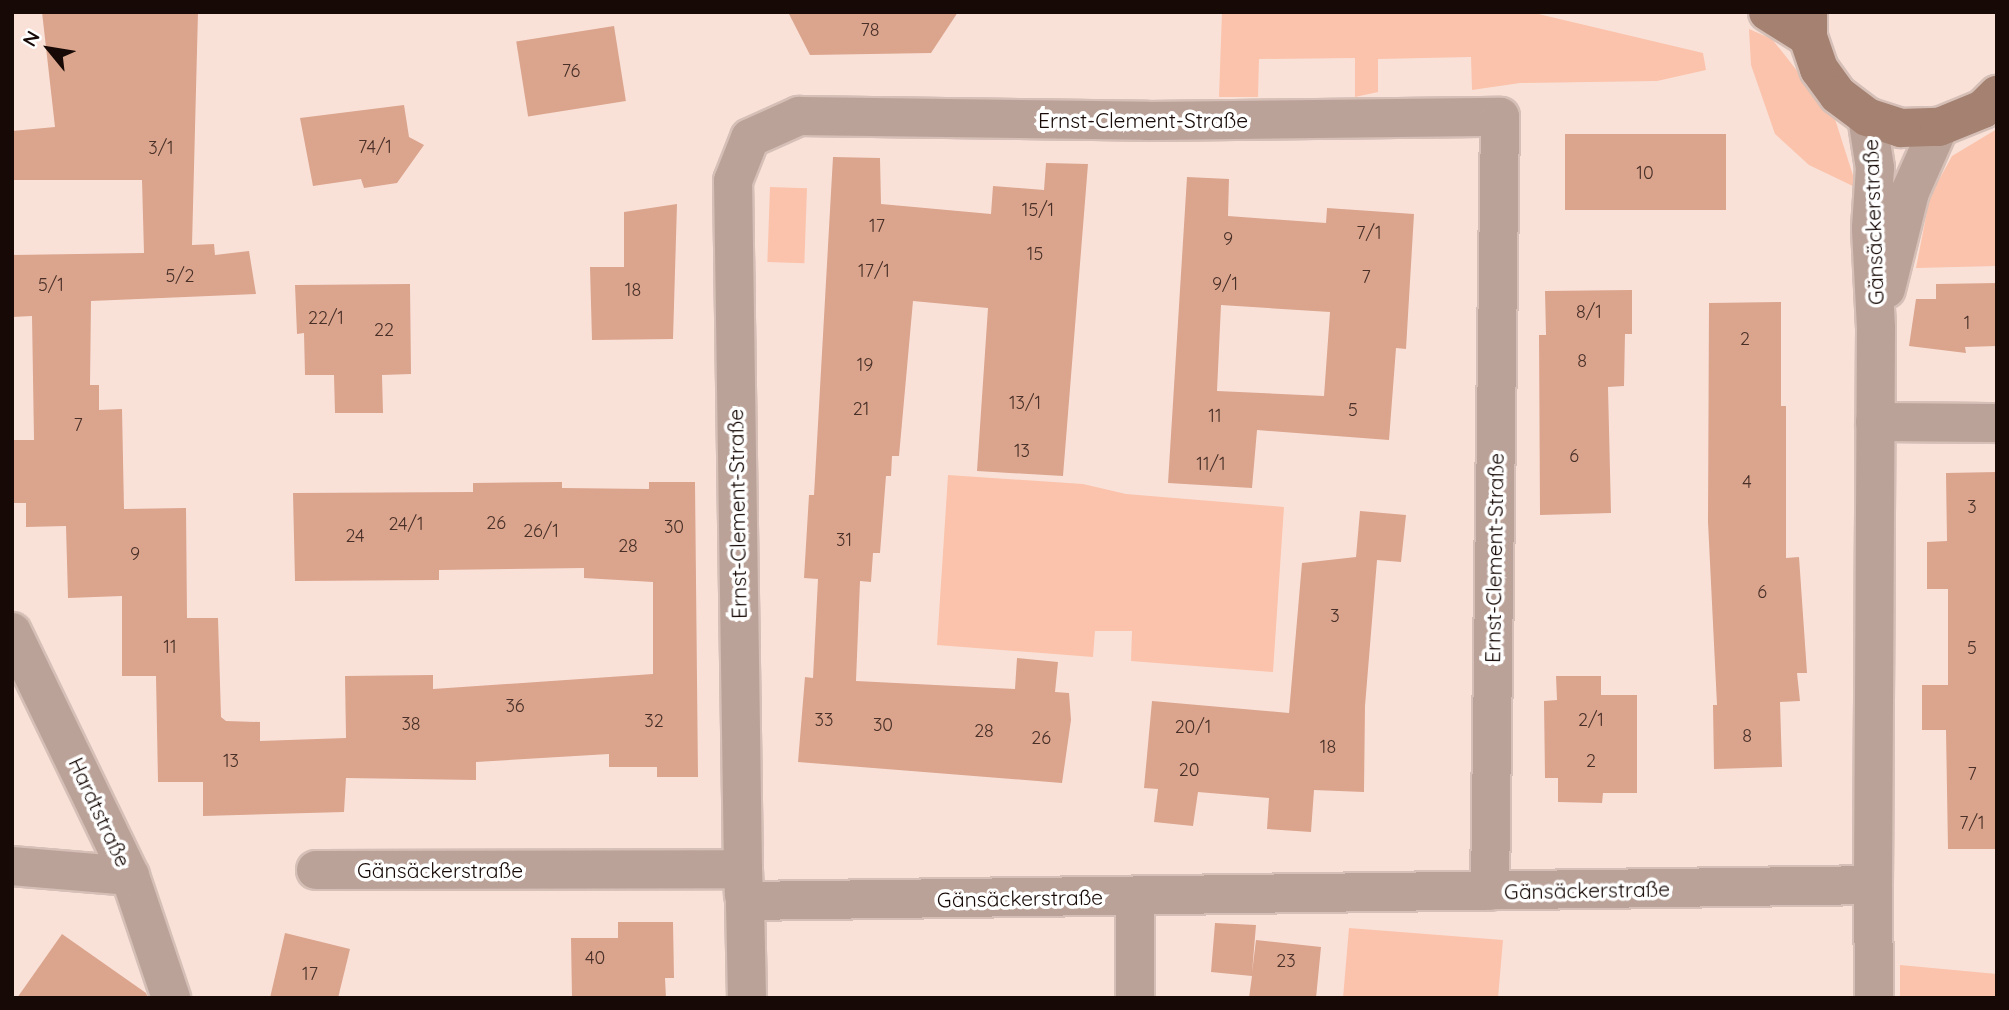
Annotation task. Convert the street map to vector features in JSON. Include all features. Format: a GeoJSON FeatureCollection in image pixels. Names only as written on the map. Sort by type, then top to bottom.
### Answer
{"type":"FeatureCollection","features":[{"type":"Feature","properties":{"kind":"main road"},"geometry":{"type":"LineString","coordinates":[[1768,12],[1808,24],[1825,78],[1838,95],[1867,117],[1900,128],[1939,127],[1983,109],[1997,95]]}},
{"type":"Feature","properties":{"kind":"street","name":"Ernst-Clement-Straße"},"geometry":{"type":"LineString","coordinates":[[744,885],[733,181],[750,138],[799,116],[1148,121],[1500,117],[1490,891]]}},
{"type":"Feature","properties":{"kind":"street","name":"Gänsäckerstraße"},"geometry":{"type":"LineString","coordinates":[[316,870],[1135,896],[1873,885],[1876,328],[1871,228],[1875,169],[1867,117]]}},
{"type":"Feature","properties":{"kind":"street","name":"Gänsäckerstraße"},"geometry":{"type":"LineString","coordinates":[[1876,328],[1910,192],[1939,127]]}},
{"type":"Feature","properties":{"kind":"street"},"geometry":{"type":"LineString","coordinates":[[1875,422],[1997,423]]}},
{"type":"Feature","properties":{"kind":"street","name":"Hardtstraße"},"geometry":{"type":"LineString","coordinates":[[12,632],[130,876],[171,998]]}},
{"type":"Feature","properties":{"kind":"street"},"geometry":{"type":"LineString","coordinates":[[12,866],[130,876]]}},
{"type":"Feature","properties":{"kind":"street"},"geometry":{"type":"LineString","coordinates":[[744,885],[747,998]]}},
{"type":"Feature","properties":{"kind":"street"},"geometry":{"type":"LineString","coordinates":[[1873,885],[1874,998]]}},
{"type":"Feature","properties":{"kind":"street"},"geometry":{"type":"LineString","coordinates":[[1135,896],[1135,998]]}},
{"type":"Feature","properties":{"kind":"shaded area"},"geometry":{"type":"Polygon","coordinates":[[[1222,12],[1530,12],[1703,53],[1706,70],[1657,81],[1520,83],[1472,90],[1471,57],[1378,59],[1378,92],[1355,97],[1355,58],[1259,59],[1258,97],[1219,97],[1222,12]]]}},
{"type":"Feature","properties":{"kind":"shaded area"},"geometry":{"type":"Polygon","coordinates":[[[1749,29],[1772,39],[1835,119],[1857,188],[1809,165],[1775,134],[1751,65],[1749,29]]]}},
{"type":"Feature","properties":{"kind":"shaded area"},"geometry":{"type":"Polygon","coordinates":[[[1997,129],[1997,266],[1916,268],[1930,196],[1952,156],[1997,129]]]}},
{"type":"Feature","properties":{"kind":"shaded area"},"geometry":{"type":"Polygon","coordinates":[[[770,187],[807,188],[804,263],[767,262],[770,187]]]}},
{"type":"Feature","properties":{"kind":"shaded area"},"geometry":{"type":"Polygon","coordinates":[[[948,475],[1083,484],[1126,494],[1284,507],[1273,672],[1131,661],[1132,631],[1095,631],[1093,657],[937,645],[948,475]]]}},
{"type":"Feature","properties":{"kind":"shaded area"},"geometry":{"type":"Polygon","coordinates":[[[1349,928],[1503,940],[1498,998],[1343,998],[1349,928]]]}},
{"type":"Feature","properties":{"kind":"shaded area"},"geometry":{"type":"Polygon","coordinates":[[[1900,965],[1997,974],[1997,998],[1900,998],[1900,965]]]}},
{"type":"Feature","properties":{"kind":"building"},"geometry":{"type":"Polygon","coordinates":[[[42,12],[198,12],[192,245],[214,244],[215,255],[249,251],[256,294],[91,301],[90,385],[99,385],[99,410],[122,409],[124,509],[186,508],[187,618],[218,618],[221,717],[226,721],[260,722],[260,741],[346,738],[345,676],[433,675],[433,689],[653,674],[653,582],[584,578],[584,568],[439,570],[439,580],[295,581],[293,493],[473,492],[473,483],[562,482],[562,488],[649,489],[649,482],[695,482],[698,777],[657,777],[657,767],[609,767],[609,754],[476,762],[476,780],[346,778],[344,812],[203,816],[203,782],[158,782],[156,676],[122,676],[122,596],[68,598],[66,526],[26,527],[26,503],[12,503],[12,440],[34,440],[32,316],[12,317],[12,255],[144,253],[142,180],[12,180],[12,131],[55,127],[42,12]]]}},
{"type":"Feature","properties":{"kind":"building"},"geometry":{"type":"Polygon","coordinates":[[[788,12],[958,12],[931,53],[810,55],[788,12]]]}},
{"type":"Feature","properties":{"kind":"building"},"geometry":{"type":"Polygon","coordinates":[[[614,26],[626,101],[528,117],[516,41],[614,26]]]}},
{"type":"Feature","properties":{"kind":"building"},"geometry":{"type":"Polygon","coordinates":[[[404,105],[409,137],[424,145],[397,183],[364,188],[361,179],[313,186],[300,118],[404,105]]]}},
{"type":"Feature","properties":{"kind":"building"},"geometry":{"type":"Polygon","coordinates":[[[1565,134],[1726,134],[1726,210],[1565,210],[1565,134]]]}},
{"type":"Feature","properties":{"kind":"building"},"geometry":{"type":"Polygon","coordinates":[[[833,157],[880,158],[881,204],[991,214],[993,186],[1044,190],[1046,163],[1088,164],[1063,476],[977,471],[988,308],[913,301],[899,456],[892,456],[891,476],[886,476],[880,553],[873,553],[871,582],[860,581],[856,681],[1015,689],[1017,658],[1058,662],[1055,692],[1069,693],[1071,720],[1062,783],[798,762],[805,677],[813,678],[818,579],[804,578],[809,495],[814,495],[833,157]]]}},
{"type":"Feature","properties":{"kind":"building"},"geometry":{"type":"Polygon","coordinates":[[[1187,177],[1229,179],[1228,216],[1326,223],[1327,208],[1414,214],[1406,349],[1396,348],[1389,440],[1257,430],[1252,488],[1168,483],[1187,177]],[[1221,305],[1217,391],[1324,396],[1330,312],[1221,305]]]}},
{"type":"Feature","properties":{"kind":"building"},"geometry":{"type":"Polygon","coordinates":[[[677,204],[673,339],[592,340],[590,267],[624,267],[624,212],[677,204]]]}},
{"type":"Feature","properties":{"kind":"building"},"geometry":{"type":"Polygon","coordinates":[[[1997,283],[1997,346],[1965,347],[1966,353],[1909,346],[1916,299],[1936,299],[1936,284],[1997,283]]]}},
{"type":"Feature","properties":{"kind":"building"},"geometry":{"type":"Polygon","coordinates":[[[410,284],[411,374],[382,375],[383,413],[335,413],[334,375],[305,375],[304,333],[297,334],[295,285],[410,284]]]}},
{"type":"Feature","properties":{"kind":"building"},"geometry":{"type":"Polygon","coordinates":[[[1632,290],[1632,334],[1625,334],[1624,386],[1608,387],[1611,513],[1540,515],[1539,335],[1546,335],[1545,291],[1632,290]]]}},
{"type":"Feature","properties":{"kind":"building"},"geometry":{"type":"Polygon","coordinates":[[[1781,302],[1781,406],[1786,406],[1786,558],[1799,557],[1807,673],[1797,673],[1800,701],[1780,702],[1782,767],[1714,769],[1713,705],[1717,705],[1708,522],[1709,303],[1781,302]]]}},
{"type":"Feature","properties":{"kind":"building"},"geometry":{"type":"Polygon","coordinates":[[[1997,472],[1997,849],[1948,849],[1946,730],[1922,730],[1922,685],[1948,685],[1948,589],[1927,589],[1927,542],[1947,541],[1946,473],[1997,472]]]}},
{"type":"Feature","properties":{"kind":"building"},"geometry":{"type":"Polygon","coordinates":[[[1360,511],[1406,515],[1401,562],[1377,560],[1365,706],[1364,792],[1314,790],[1311,832],[1267,829],[1269,798],[1198,792],[1193,826],[1154,822],[1158,789],[1144,788],[1152,701],[1289,713],[1302,563],[1356,557],[1360,511]]]}},
{"type":"Feature","properties":{"kind":"building"},"geometry":{"type":"Polygon","coordinates":[[[1556,676],[1601,676],[1601,695],[1637,695],[1637,793],[1603,793],[1602,803],[1558,802],[1558,778],[1545,778],[1544,701],[1557,700],[1556,676]]]}},
{"type":"Feature","properties":{"kind":"building"},"geometry":{"type":"Polygon","coordinates":[[[618,922],[673,922],[674,978],[665,978],[666,998],[572,998],[571,938],[618,938],[618,922]]]}},
{"type":"Feature","properties":{"kind":"building"},"geometry":{"type":"Polygon","coordinates":[[[1215,923],[1256,925],[1252,973],[1256,940],[1321,947],[1316,998],[1249,998],[1252,976],[1211,972],[1215,923]]]}},
{"type":"Feature","properties":{"kind":"building"},"geometry":{"type":"Polygon","coordinates":[[[285,933],[350,949],[338,998],[270,998],[285,933]]]}},
{"type":"Feature","properties":{"kind":"building"},"geometry":{"type":"Polygon","coordinates":[[[62,934],[146,993],[148,998],[17,998],[62,934]]]}}]}
